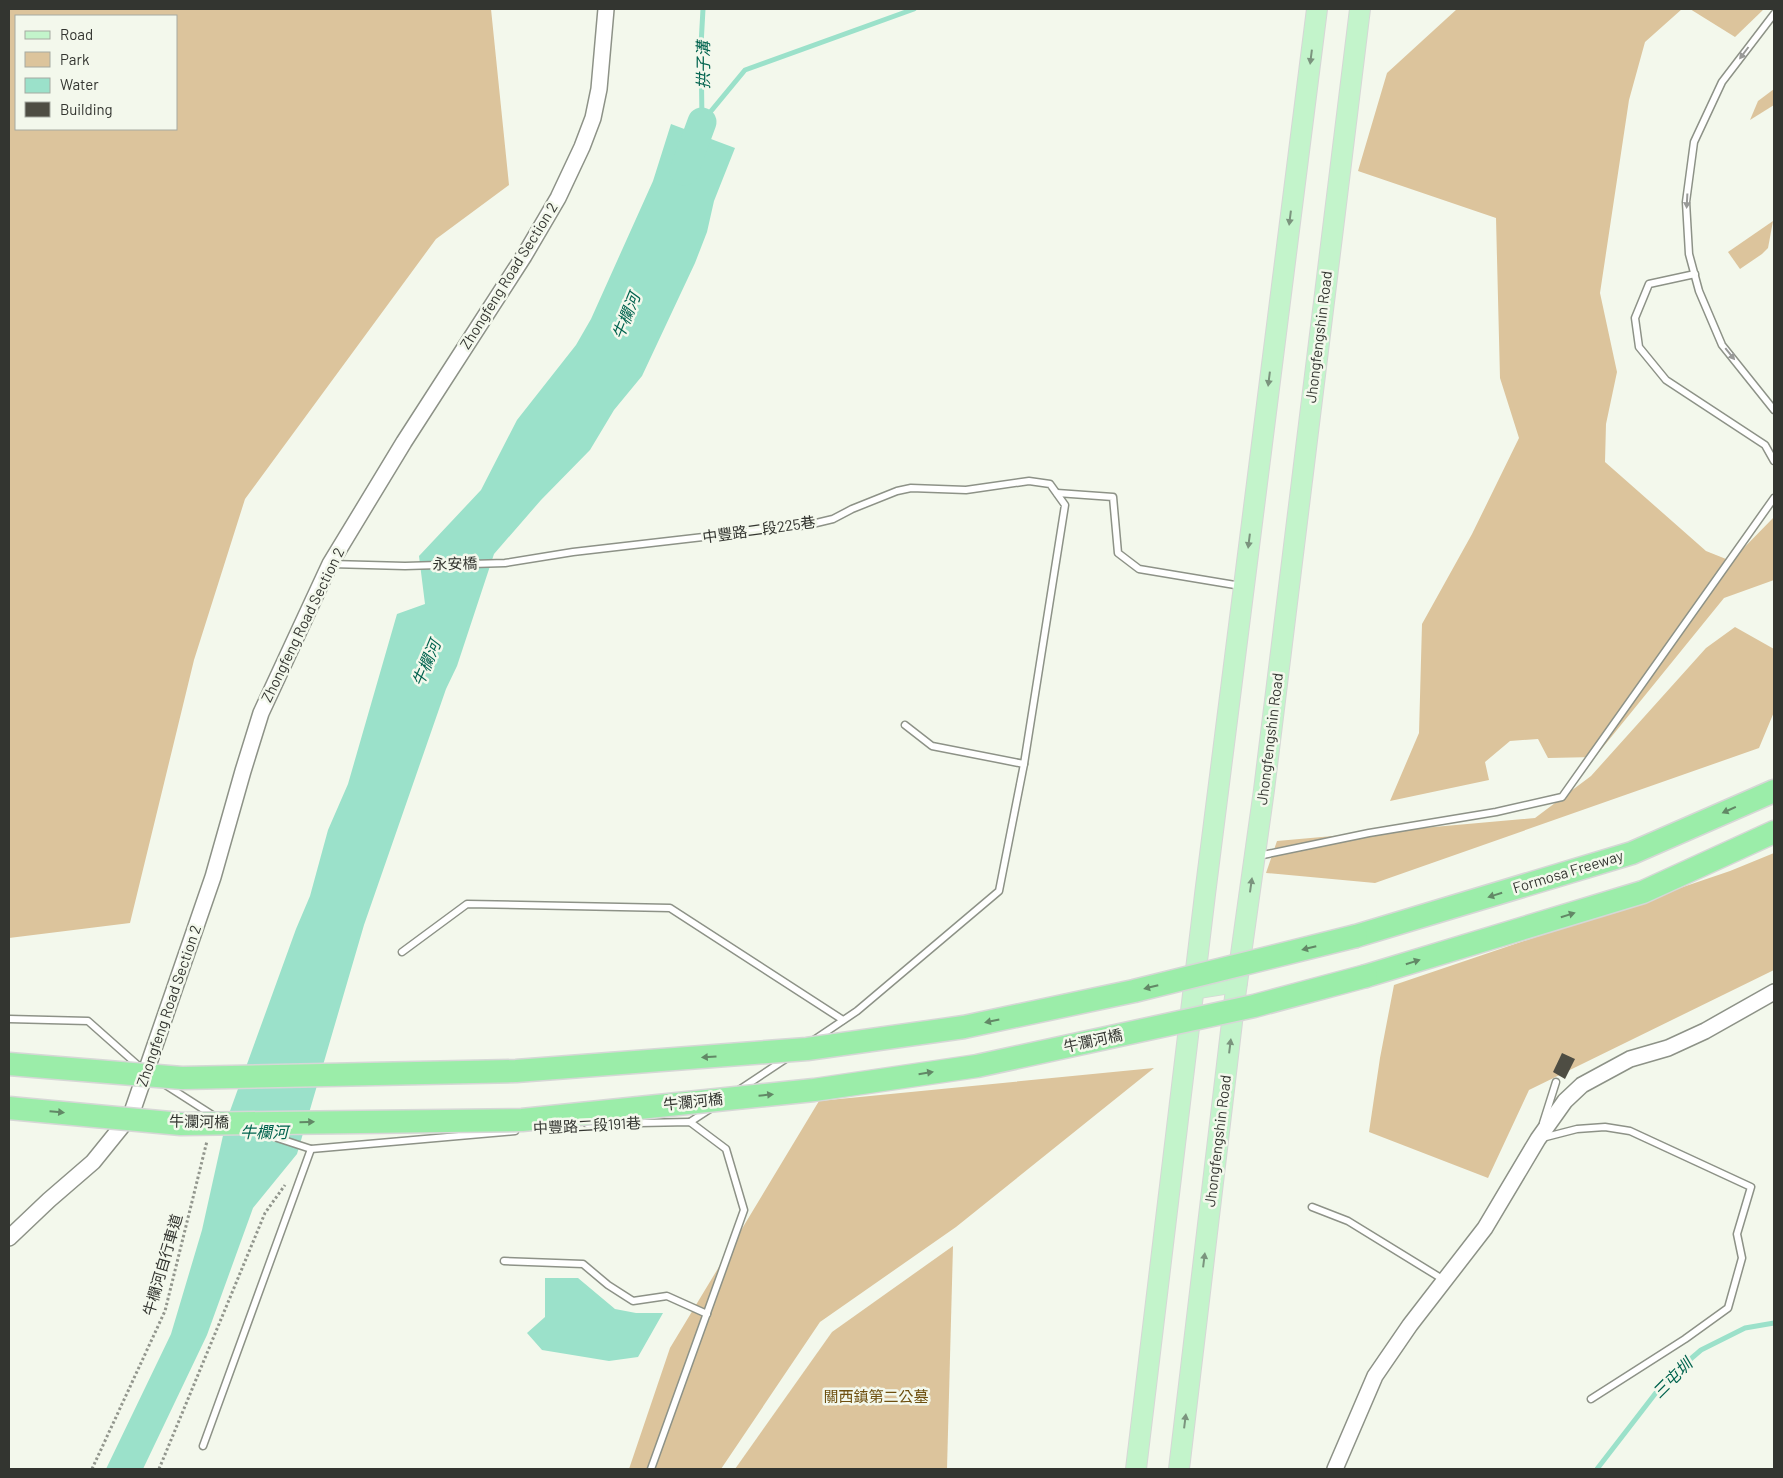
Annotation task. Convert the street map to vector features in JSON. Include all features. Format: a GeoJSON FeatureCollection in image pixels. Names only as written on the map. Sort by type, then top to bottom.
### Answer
{"type":"FeatureCollection","features":[{"type":"Feature","properties":{"kind":"highway","name":"Formosa Freeway"},"geometry":{"type":"LineString","coordinates":[[9,1064],[182,1078],[516,1072],[807,1049],[974,1025],[1134,991],[1356,936],[1632,853],[1774,791]]}},
{"type":"Feature","properties":{"kind":"highway","name":"牛瀾河橋"},"geometry":{"type":"LineString","coordinates":[[9,1108],[181,1124],[522,1120],[814,1090],[977,1066],[1254,1006],[1366,976],[1643,892],[1774,832]]}},
{"type":"Feature","properties":{"kind":"main road"},"geometry":{"type":"LineString","coordinates":[[1136,1469],[1193,989],[1317,9]]}},
{"type":"Feature","properties":{"kind":"main road","name":"Jhongfengshin Road"},"geometry":{"type":"LineString","coordinates":[[1179,1469],[1237,982],[1255,856],[1360,9]]}},
{"type":"Feature","properties":{"kind":"main road"},"geometry":{"type":"LineString","coordinates":[[1193,989],[1237,982]]}},
{"type":"Feature","properties":{"kind":"street","name":"Zhongfeng Road Section 2"},"geometry":{"type":"LineString","coordinates":[[9,1238],[92,1162],[131,1115],[213,877],[261,712],[330,564],[404,442],[524,256],[558,198],[582,147],[593,118],[601,70],[606,9]]}},
{"type":"Feature","properties":{"kind":"street"},"geometry":{"type":"LineString","coordinates":[[1335,1469],[1374,1376],[1410,1325],[1485,1228],[1538,1139],[1565,1101],[1582,1084],[1630,1059],[1668,1048],[1704,1031],[1774,992]]}},
{"type":"Feature","properties":{"kind":"lane"},"geometry":{"type":"LineString","coordinates":[[1774,14],[1722,82],[1694,142],[1686,202],[1689,254],[1699,291],[1722,345],[1774,410]]}},
{"type":"Feature","properties":{"kind":"lane"},"geometry":{"type":"LineString","coordinates":[[1694,274],[1649,284],[1634,318],[1639,347],[1666,380],[1765,445],[1774,461]]}},
{"type":"Feature","properties":{"kind":"lane","name":"中豐路二段225巷"},"geometry":{"type":"LineString","coordinates":[[505,563],[573,552],[808,525],[833,519],[852,509],[897,491],[911,488],[966,490],[1039,481],[1050,484],[1057,493]]}},
{"type":"Feature","properties":{"kind":"lane"},"geometry":{"type":"LineString","coordinates":[[1057,493],[1113,497],[1118,553],[1139,569],[1243,586]]}},
{"type":"Feature","properties":{"kind":"lane"},"geometry":{"type":"LineString","coordinates":[[652,1469],[744,1210],[726,1149],[690,1122],[857,1011],[999,890],[1024,764],[1065,506],[1057,493]]}},
{"type":"Feature","properties":{"kind":"lane"},"geometry":{"type":"LineString","coordinates":[[1255,856],[1369,833],[1496,812],[1562,797],[1774,498]]}},
{"type":"Feature","properties":{"kind":"lane","name":"永安橋"},"geometry":{"type":"LineString","coordinates":[[330,564],[405,566],[505,563]]}},
{"type":"Feature","properties":{"kind":"lane"},"geometry":{"type":"LineString","coordinates":[[906,725],[932,746],[1024,764]]}},
{"type":"Feature","properties":{"kind":"lane"},"geometry":{"type":"LineString","coordinates":[[402,952],[468,904],[670,908],[843,1020]]}},
{"type":"Feature","properties":{"kind":"lane"},"geometry":{"type":"LineString","coordinates":[[9,1019],[88,1022],[146,1073],[215,1116],[311,1150],[203,1446]]}},
{"type":"Feature","properties":{"kind":"lane"},"geometry":{"type":"LineString","coordinates":[[1538,1139],[1556,1082]]}},
{"type":"Feature","properties":{"kind":"lane","name":"中豐路二段191巷"},"geometry":{"type":"LineString","coordinates":[[580,1125],[690,1122]]}},
{"type":"Feature","properties":{"kind":"lane"},"geometry":{"type":"LineString","coordinates":[[1538,1139],[1577,1128],[1605,1127],[1630,1131],[1751,1187],[1736,1234],[1742,1258],[1728,1308],[1685,1339],[1591,1399]]}},
{"type":"Feature","properties":{"kind":"lane","name":"中豐路二段191巷"},"geometry":{"type":"LineString","coordinates":[[311,1150],[520,1130]]}},
{"type":"Feature","properties":{"kind":"lane"},"geometry":{"type":"LineString","coordinates":[[1312,1206],[1348,1221],[1445,1280]]}},
{"type":"Feature","properties":{"kind":"lane"},"geometry":{"type":"LineString","coordinates":[[504,1261],[583,1264],[608,1285],[633,1301],[667,1296],[707,1314]]}},
{"type":"Feature","properties":{"kind":"path","name":"牛欄河自行車道"},"geometry":{"type":"LineString","coordinates":[[92,1469],[165,1311],[215,1116]]}},
{"type":"Feature","properties":{"kind":"path"},"geometry":{"type":"LineString","coordinates":[[158,1469],[265,1213],[288,1181]]}},
{"type":"Feature","properties":{"kind":"green space"},"geometry":{"type":"Polygon","coordinates":[[[9,9],[491,9],[509,185],[436,239],[245,499],[194,660],[130,923],[9,938],[9,9]]]}},
{"type":"Feature","properties":{"kind":"green space"},"geometry":{"type":"Polygon","coordinates":[[[1457,9],[1682,9],[1645,42],[1629,100],[1600,293],[1617,372],[1606,424],[1605,462],[1706,551],[1731,561],[1774,517],[1774,580],[1724,598],[1595,757],[1548,758],[1538,739],[1510,741],[1485,762],[1489,780],[1390,801],[1419,733],[1422,624],[1472,534],[1519,438],[1500,378],[1496,218],[1358,171],[1387,73],[1457,9]]]}},
{"type":"Feature","properties":{"kind":"green space"},"geometry":{"type":"Polygon","coordinates":[[[1690,9],[1764,9],[1735,37],[1690,9]]]}},
{"type":"Feature","properties":{"kind":"green space"},"geometry":{"type":"Polygon","coordinates":[[[1774,89],[1774,105],[1750,120],[1758,101],[1774,89]]]}},
{"type":"Feature","properties":{"kind":"green space"},"geometry":{"type":"Polygon","coordinates":[[[1773,221],[1768,248],[1740,269],[1728,252],[1773,221]]]}},
{"type":"Feature","properties":{"kind":"green space"},"geometry":{"type":"Polygon","coordinates":[[[1735,627],[1774,649],[1774,712],[1759,748],[1375,883],[1266,873],[1277,841],[1535,818],[1591,776],[1706,648],[1735,627]]]}},
{"type":"Feature","properties":{"kind":"green space"},"geometry":{"type":"Polygon","coordinates":[[[1774,853],[1774,970],[1529,1090],[1488,1178],[1369,1132],[1380,1058],[1394,985],[1730,871],[1774,853]]]}},
{"type":"Feature","properties":{"kind":"green space"},"geometry":{"type":"Polygon","coordinates":[[[1154,1068],[956,1227],[820,1322],[721,1469],[629,1469],[670,1348],[819,1101],[1154,1068]]]}},
{"type":"Feature","properties":{"kind":"green space","name":"關西鎮第二公墓"},"geometry":{"type":"Polygon","coordinates":[[[953,1246],[947,1469],[735,1469],[832,1332],[953,1246]]]}},
{"type":"Feature","properties":{"kind":"water","name":"牛欄河"},"geometry":{"type":"Polygon","coordinates":[[[671,124],[735,148],[714,201],[707,232],[695,263],[642,376],[614,410],[590,450],[541,500],[494,554],[457,666],[446,689],[364,925],[297,1154],[253,1208],[207,1335],[143,1469],[106,1469],[171,1334],[202,1230],[226,1122],[296,929],[310,896],[328,830],[348,784],[397,614],[425,604],[419,556],[481,490],[517,420],[576,345],[591,319],[653,181],[671,124]]]}},
{"type":"Feature","properties":{"kind":"water"},"geometry":{"type":"Polygon","coordinates":[[[545,1278],[578,1278],[615,1309],[636,1313],[663,1313],[638,1357],[609,1361],[542,1350],[527,1333],[545,1317],[545,1278]]]}},
{"type":"Feature","properties":{"kind":"building"},"geometry":{"type":"Polygon","coordinates":[[[1562,1053],[1575,1059],[1565,1079],[1553,1072],[1562,1053]]]}},
{"type":"Feature","properties":{"kind":"waterway","name":"拱子溝"},"geometry":{"type":"LineString","coordinates":[[702,122],[701,45],[703,9]]}},
{"type":"Feature","properties":{"kind":"waterway","name":"牛欄河"},"geometry":{"type":"LineString","coordinates":[[702,122],[745,70],[914,9]]}},
{"type":"Feature","properties":{"kind":"waterway","name":"牛欄河"},"geometry":{"type":"LineString","coordinates":[[684,171],[702,122]]}},
{"type":"Feature","properties":{"kind":"waterway","name":"三屯圳"},"geometry":{"type":"LineString","coordinates":[[1597,1469],[1665,1381],[1701,1350],[1745,1328],[1774,1323]]}}]}
